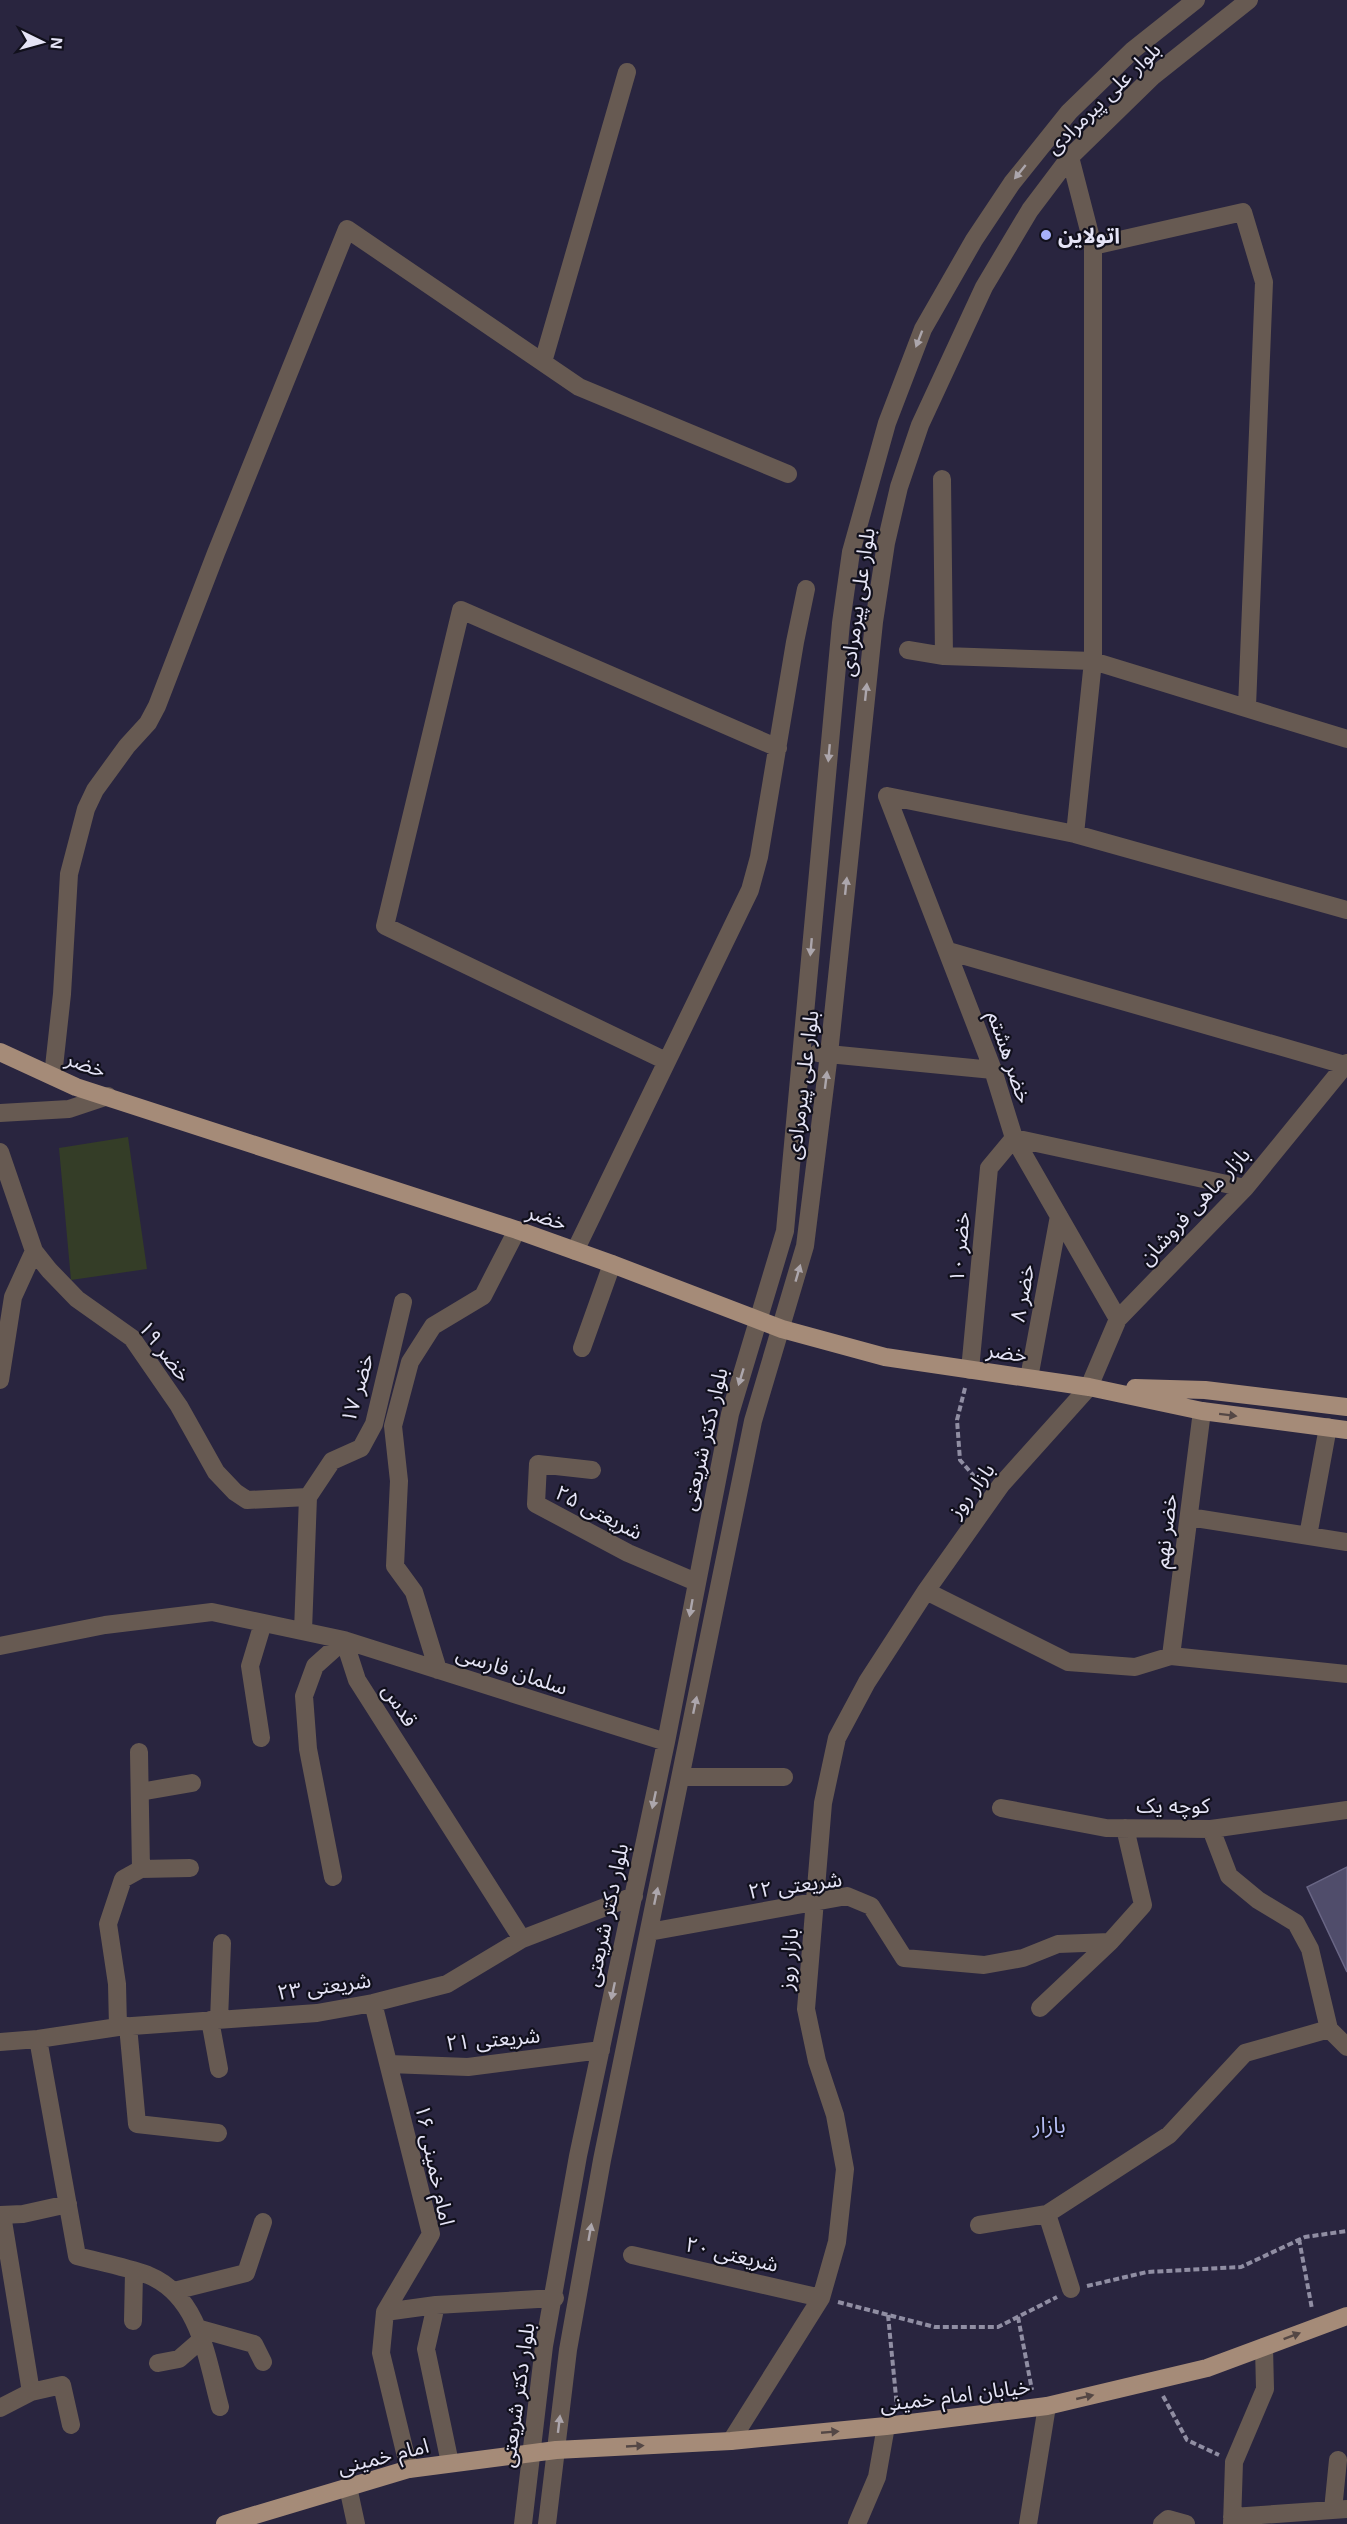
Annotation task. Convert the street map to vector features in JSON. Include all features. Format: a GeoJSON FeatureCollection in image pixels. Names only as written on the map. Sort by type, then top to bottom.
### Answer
{"type":"FeatureCollection","features":[{"type":"Feature","properties":{"kind":"main road","name":"خضر"},"geometry":{"type":"LineString","coordinates":[[0,1052],[76,1087],[517,1230],[782,1329],[885,1357],[1089,1387],[1202,1411],[1347,1430]]}},
{"type":"Feature","properties":{"kind":"main road","name":"خضر"},"geometry":{"type":"LineString","coordinates":[[1089,1387],[1205,1390],[1347,1407]]}},
{"type":"Feature","properties":{"kind":"main road","name":"خیابان امام خمینی"},"geometry":{"type":"LineString","coordinates":[[556,2450],[731,2441],[892,2426],[1041,2407],[1207,2368],[1347,2316]]}},
{"type":"Feature","properties":{"kind":"main road","name":"امام خمینی"},"geometry":{"type":"LineString","coordinates":[[225,2524],[409,2469],[556,2450]]}},
{"type":"Feature","properties":{"kind":"street","name":"بلوار علی پیرمرادی"},"geometry":{"type":"LineString","coordinates":[[759,1321],[785,1231],[841,623],[851,552],[887,423],[923,328],[974,240],[1012,183],[1069,112],[1133,50],[1196,0]]}},
{"type":"Feature","properties":{"kind":"street","name":"بلوار علی پیرمرادی"},"geometry":{"type":"LineString","coordinates":[[782,1329],[806,1246],[829,1054],[874,622],[886,543],[899,487],[920,425],[984,287],[1030,210],[1070,157],[1152,76],[1249,0]]}},
{"type":"Feature","properties":{"kind":"street"},"geometry":{"type":"LineString","coordinates":[[543,362],[627,72]]}},
{"type":"Feature","properties":{"kind":"street"},"geometry":{"type":"LineString","coordinates":[[1070,157],[1093,246],[1093,661],[1075,834],[1347,910]]}},
{"type":"Feature","properties":{"kind":"street"},"geometry":{"type":"LineString","coordinates":[[1093,246],[1243,212],[1264,282],[1247,707]]}},
{"type":"Feature","properties":{"kind":"street"},"geometry":{"type":"LineString","coordinates":[[53,1077],[62,994],[69,874],[86,809],[95,790],[127,746],[148,723],[157,706],[216,553],[347,229],[579,387],[788,474]]}},
{"type":"Feature","properties":{"kind":"street"},"geometry":{"type":"LineString","coordinates":[[942,479],[944,656]]}},
{"type":"Feature","properties":{"kind":"street"},"geometry":{"type":"LineString","coordinates":[[575,1251],[750,890],[759,857],[806,589]]}},
{"type":"Feature","properties":{"kind":"street"},"geometry":{"type":"LineString","coordinates":[[666,1061],[385,926],[461,610],[778,748]]}},
{"type":"Feature","properties":{"kind":"street"},"geometry":{"type":"LineString","coordinates":[[908,650],[944,656],[1093,661],[1347,739]]}},
{"type":"Feature","properties":{"kind":"street","name":"خضر هشتم"},"geometry":{"type":"LineString","coordinates":[[1075,834],[886,795],[993,1070],[1014,1138],[1118,1319]]}},
{"type":"Feature","properties":{"kind":"street"},"geometry":{"type":"LineString","coordinates":[[948,951],[1346,1064]]}},
{"type":"Feature","properties":{"kind":"street"},"geometry":{"type":"LineString","coordinates":[[802,1050],[993,1070]]}},
{"type":"Feature","properties":{"kind":"street","name":"بازار ماهی فروشان"},"geometry":{"type":"LineString","coordinates":[[1089,1387],[1118,1319],[1245,1188],[1346,1064]]}},
{"type":"Feature","properties":{"kind":"street"},"geometry":{"type":"LineString","coordinates":[[0,1113],[69,1109],[108,1096]]}},
{"type":"Feature","properties":{"kind":"street"},"geometry":{"type":"LineString","coordinates":[[1014,1138],[1245,1188]]}},
{"type":"Feature","properties":{"kind":"street","name":"خضر ۱۰"},"geometry":{"type":"LineString","coordinates":[[970,1370],[989,1168],[1014,1138]]}},
{"type":"Feature","properties":{"kind":"street","name":"خضر ۱۹"},"geometry":{"type":"LineString","coordinates":[[0,1152],[34,1251],[77,1299],[132,1338],[179,1406],[216,1472],[235,1492],[247,1500],[308,1497]]}},
{"type":"Feature","properties":{"kind":"street","name":"خضر ۸"},"geometry":{"type":"LineString","coordinates":[[1029,1378],[1059,1216]]}},
{"type":"Feature","properties":{"kind":"street"},"geometry":{"type":"LineString","coordinates":[[438,1670],[414,1592],[395,1566],[399,1480],[393,1426],[410,1362],[434,1326],[483,1296],[517,1230]]}},
{"type":"Feature","properties":{"kind":"street"},"geometry":{"type":"LineString","coordinates":[[0,1380],[13,1297],[34,1251]]}},
{"type":"Feature","properties":{"kind":"street"},"geometry":{"type":"LineString","coordinates":[[582,1348],[612,1264]]}},
{"type":"Feature","properties":{"kind":"street","name":"خضر ۱۷"},"geometry":{"type":"LineString","coordinates":[[308,1497],[332,1461],[361,1448],[374,1424],[403,1302]]}},
{"type":"Feature","properties":{"kind":"street","name":"بلوار دکتر شریعتی"},"geometry":{"type":"LineString","coordinates":[[523,2524],[544,2346],[555,2298],[578,2156],[666,1742],[729,1414],[759,1321]]}},
{"type":"Feature","properties":{"kind":"street","name":"بلوار دکتر شریعتی"},"geometry":{"type":"LineString","coordinates":[[547,2524],[568,2350],[602,2160],[753,1421],[782,1329]]}},
{"type":"Feature","properties":{"kind":"street","name":"بازار روز"},"geometry":{"type":"LineString","coordinates":[[731,2441],[821,2298],[837,2242],[845,2169],[835,2115],[817,2061],[806,2009],[823,1803],[837,1738],[867,1682],[926,1591],[993,1497],[1089,1387]]}},
{"type":"Feature","properties":{"kind":"street","name":"خضر نهم"},"geometry":{"type":"LineString","coordinates":[[1172,1656],[1202,1411]]}},
{"type":"Feature","properties":{"kind":"street"},"geometry":{"type":"LineString","coordinates":[[729,1414],[738,1414],[753,1421]]}},
{"type":"Feature","properties":{"kind":"street"},"geometry":{"type":"LineString","coordinates":[[1308,1536],[1328,1427]]}},
{"type":"Feature","properties":{"kind":"street","name":"شریعتی ۲۵"},"geometry":{"type":"LineString","coordinates":[[592,1470],[538,1464],[536,1504],[628,1553],[696,1582]]}},
{"type":"Feature","properties":{"kind":"street"},"geometry":{"type":"LineString","coordinates":[[303,1631],[308,1497]]}},
{"type":"Feature","properties":{"kind":"street"},"geometry":{"type":"LineString","coordinates":[[1189,1517],[1347,1542]]}},
{"type":"Feature","properties":{"kind":"street"},"geometry":{"type":"LineString","coordinates":[[926,1591],[1068,1662],[1135,1667],[1172,1656],[1347,1674]]}},
{"type":"Feature","properties":{"kind":"street"},"geometry":{"type":"LineString","coordinates":[[0,1646],[105,1625],[212,1612],[344,1640]]}},
{"type":"Feature","properties":{"kind":"street"},"geometry":{"type":"LineString","coordinates":[[261,1738],[250,1666],[263,1623]]}},
{"type":"Feature","properties":{"kind":"street"},"geometry":{"type":"LineString","coordinates":[[333,1877],[308,1749],[304,1696],[315,1666],[344,1640]]}},
{"type":"Feature","properties":{"kind":"street","name":"سلمان فارسی"},"geometry":{"type":"LineString","coordinates":[[344,1640],[666,1742]]}},
{"type":"Feature","properties":{"kind":"street","name":"قدس"},"geometry":{"type":"LineString","coordinates":[[344,1640],[357,1680],[522,1939]]}},
{"type":"Feature","properties":{"kind":"street"},"geometry":{"type":"LineString","coordinates":[[139,1752],[141,1869]]}},
{"type":"Feature","properties":{"kind":"street"},"geometry":{"type":"LineString","coordinates":[[681,1777],[784,1777]]}},
{"type":"Feature","properties":{"kind":"street"},"geometry":{"type":"LineString","coordinates":[[140,1792],[192,1783]]}},
{"type":"Feature","properties":{"kind":"street","name":"کوچه یک"},"geometry":{"type":"LineString","coordinates":[[1001,1808],[1106,1828],[1211,1828],[1347,1810]]}},
{"type":"Feature","properties":{"kind":"street"},"geometry":{"type":"LineString","coordinates":[[1040,2008],[1110,1942],[1143,1905],[1125,1828]]}},
{"type":"Feature","properties":{"kind":"street"},"geometry":{"type":"LineString","coordinates":[[1211,1828],[1229,1876],[1258,1900],[1296,1923],[1310,1949],[1329,2029],[1347,2047]]}},
{"type":"Feature","properties":{"kind":"street"},"geometry":{"type":"LineString","coordinates":[[190,1868],[141,1869],[123,1879],[108,1924],[137,2124],[218,2133]]}},
{"type":"Feature","properties":{"kind":"street","name":"شریعتی ۲۳"},"geometry":{"type":"LineString","coordinates":[[0,2042],[38,2040],[123,2026],[316,2013],[373,2003],[447,1984],[522,1939],[634,1896]]}},
{"type":"Feature","properties":{"kind":"street","name":"شریعتی ۲۲"},"geometry":{"type":"LineString","coordinates":[[649,1932],[847,1896],[871,1906],[904,1958],[984,1965],[1023,1958],[1058,1944],[1110,1942]]}},
{"type":"Feature","properties":{"kind":"street"},"geometry":{"type":"LineString","coordinates":[[219,2069],[214,2020],[222,1943]]}},
{"type":"Feature","properties":{"kind":"street","name":"امام خمینی ۱۶"},"geometry":{"type":"LineString","coordinates":[[373,2003],[431,2234],[385,2312],[381,2353],[409,2469]]}},
{"type":"Feature","properties":{"kind":"street"},"geometry":{"type":"LineString","coordinates":[[979,2225],[1047,2214],[1169,2135],[1245,2054],[1329,2029]]}},
{"type":"Feature","properties":{"kind":"street"},"geometry":{"type":"LineString","coordinates":[[38,2040],[77,2256],[148,2276],[174,2291],[201,2334],[220,2407]]}},
{"type":"Feature","properties":{"kind":"street","name":"شریعتی ۲۱"},"geometry":{"type":"LineString","coordinates":[[389,2064],[468,2067],[601,2050]]}},
{"type":"Feature","properties":{"kind":"street"},"geometry":{"type":"LineString","coordinates":[[31,2392],[1,2215],[23,2214],[68,2204]]}},
{"type":"Feature","properties":{"kind":"street"},"geometry":{"type":"LineString","coordinates":[[1047,2214],[1071,2289]]}},
{"type":"Feature","properties":{"kind":"street"},"geometry":{"type":"LineString","coordinates":[[174,2291],[246,2273],[263,2222]]}},
{"type":"Feature","properties":{"kind":"street","name":"شریعتی ۲۰"},"geometry":{"type":"LineString","coordinates":[[632,2255],[821,2298]]}},
{"type":"Feature","properties":{"kind":"street"},"geometry":{"type":"LineString","coordinates":[[133,2321],[134,2272]]}},
{"type":"Feature","properties":{"kind":"street"},"geometry":{"type":"LineString","coordinates":[[385,2312],[436,2305],[555,2298]]}},
{"type":"Feature","properties":{"kind":"street"},"geometry":{"type":"LineString","coordinates":[[436,2305],[426,2349],[450,2463]]}},
{"type":"Feature","properties":{"kind":"street"},"geometry":{"type":"LineString","coordinates":[[201,2334],[255,2343],[263,2362]]}},
{"type":"Feature","properties":{"kind":"street"},"geometry":{"type":"LineString","coordinates":[[158,2363],[179,2359],[201,2334]]}},
{"type":"Feature","properties":{"kind":"street"},"geometry":{"type":"LineString","coordinates":[[544,2346],[568,2350]]}},
{"type":"Feature","properties":{"kind":"street"},"geometry":{"type":"LineString","coordinates":[[1264,2347],[1265,2389],[1234,2462],[1232,2521],[1340,2510],[1338,2460]]}},
{"type":"Feature","properties":{"kind":"street"},"geometry":{"type":"LineString","coordinates":[[0,2408],[31,2392],[62,2385],[71,2425]]}},
{"type":"Feature","properties":{"kind":"street"},"geometry":{"type":"LineString","coordinates":[[1028,2524],[1041,2407]]}},
{"type":"Feature","properties":{"kind":"street"},"geometry":{"type":"LineString","coordinates":[[857,2524],[878,2477],[892,2426]]}},
{"type":"Feature","properties":{"kind":"street"},"geometry":{"type":"LineString","coordinates":[[348,2487],[356,2524]]}},
{"type":"Feature","properties":{"kind":"street"},"geometry":{"type":"LineString","coordinates":[[1162,2524],[1168,2519],[1186,2524]]}},
{"type":"Feature","properties":{"kind":"path"},"geometry":{"type":"LineString","coordinates":[[970,1370],[957,1420],[960,1460],[993,1497]]}},
{"type":"Feature","properties":{"kind":"path"},"geometry":{"type":"LineString","coordinates":[[1299,2239],[1315,2328]]}},
{"type":"Feature","properties":{"kind":"path"},"geometry":{"type":"LineString","coordinates":[[888,2315],[892,2426]]}},
{"type":"Feature","properties":{"kind":"path"},"geometry":{"type":"LineString","coordinates":[[1018,2317],[1041,2407]]}},
{"type":"Feature","properties":{"kind":"path"},"geometry":{"type":"LineString","coordinates":[[1155,2381],[1188,2440],[1234,2462]]}},
{"type":"Feature","properties":{"kind":"green space"},"geometry":{"type":"Polygon","coordinates":[[[128,1137],[147,1269],[71,1280],[59,1148],[128,1137]]]}},
{"type":"Feature","properties":{"kind":"building"},"geometry":{"type":"Polygon","coordinates":[[[1347,1867],[1347,1972],[1307,1887],[1347,1867]]]}},
{"type":"Feature","properties":{"kind":"place","name":"اتولاین"},"geometry":{"type":"Point","coordinates":[1046,235]}},
{"type":"Feature","properties":{"kind":"district","name":"بازار"},"geometry":{"type":"Point","coordinates":[1049,2125]}}]}
